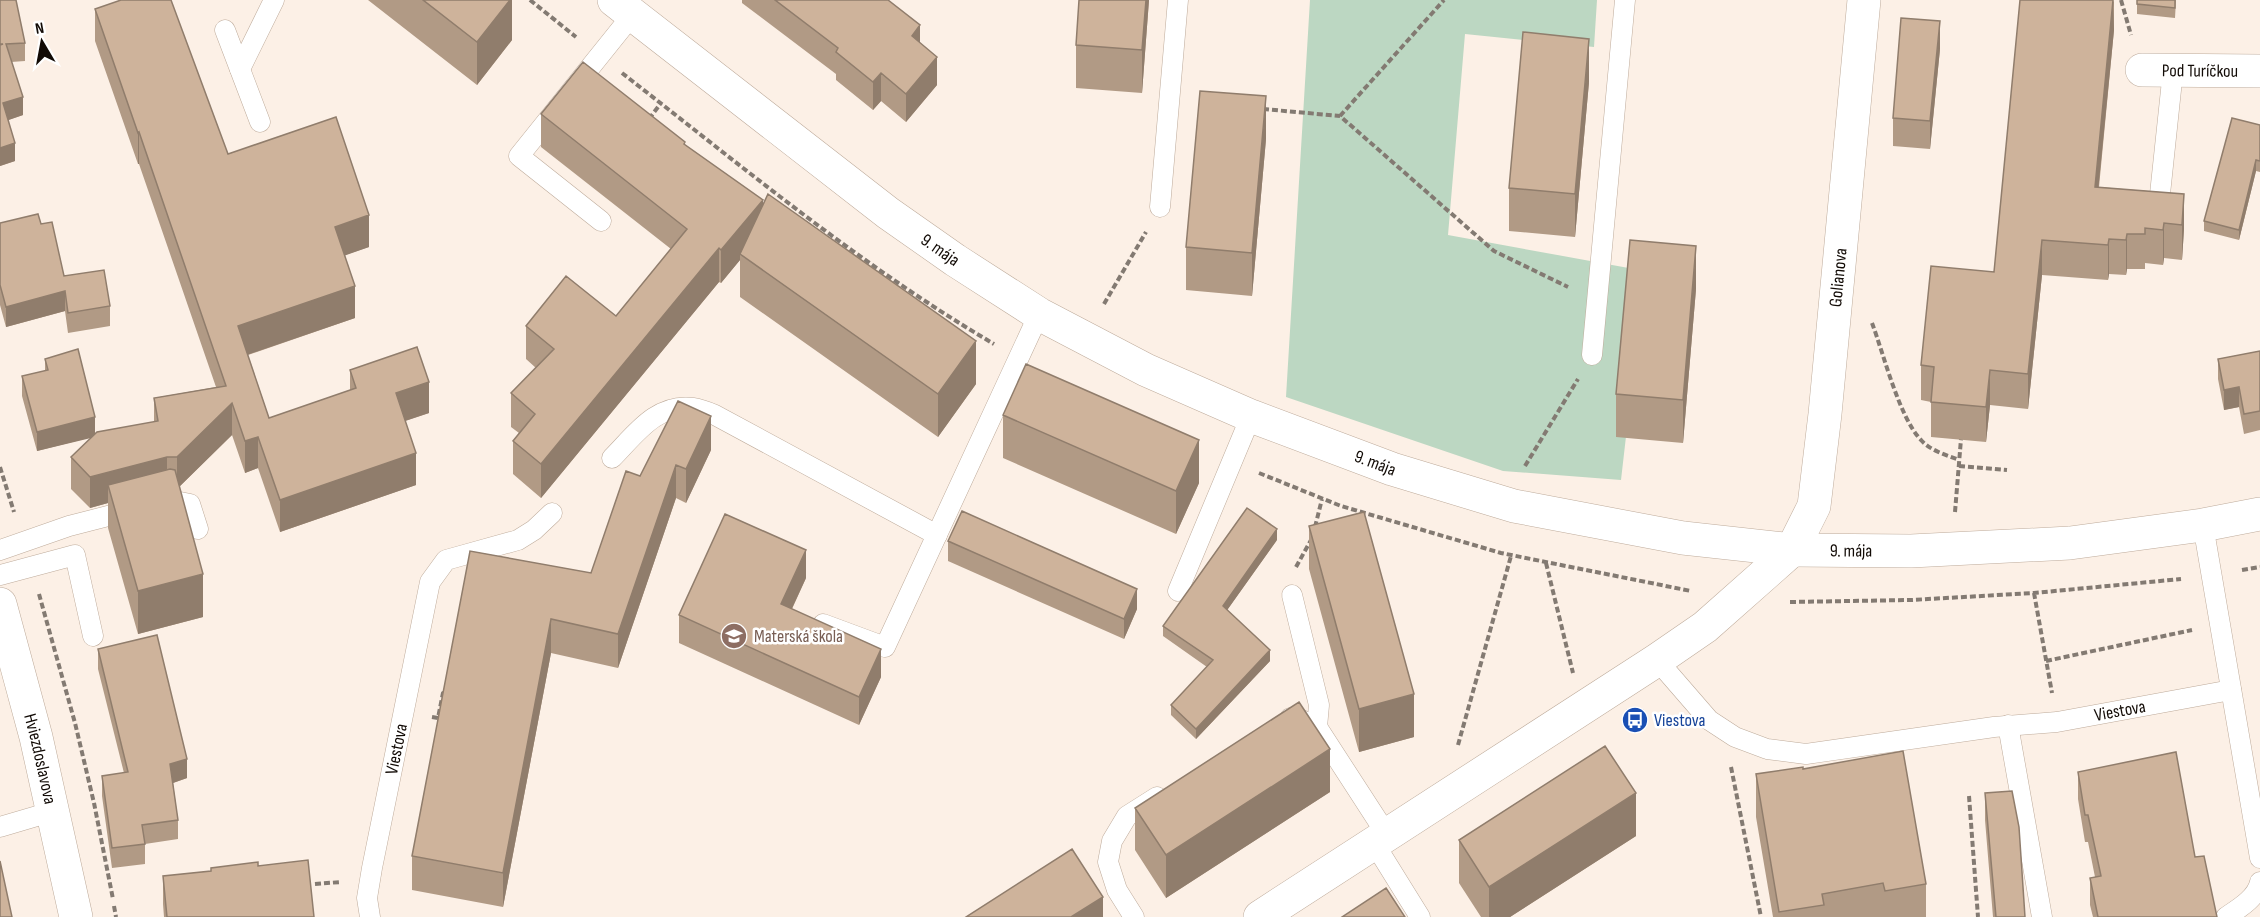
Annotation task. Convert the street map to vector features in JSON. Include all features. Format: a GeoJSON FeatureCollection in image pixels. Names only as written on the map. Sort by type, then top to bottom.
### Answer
{"type":"FeatureCollection","features":[{"type":"Feature","properties":{"kind":"main road","name":"Golianova"},"geometry":{"type":"LineString","coordinates":[[1792,549],[1814,506],[1825,414],[1864,0]]}},
{"type":"Feature","properties":{"kind":"main road","name":"9. mája"},"geometry":{"type":"LineString","coordinates":[[623,7],[888,213],[955,261],[1039,314],[1146,370],[1251,417],[1392,469],[1514,506],[1683,538],[1792,549],[1911,551],[2070,543],[2203,525],[2260,514]]}},
{"type":"Feature","properties":{"kind":"main road","name":"Pod Turíčkou"},"geometry":{"type":"LineString","coordinates":[[2158,71],[2260,71]]}},
{"type":"Feature","properties":{"kind":"main road"},"geometry":{"type":"LineString","coordinates":[[1260,917],[1658,660],[1705,627],[1792,549]]}},
{"type":"Feature","properties":{"kind":"main road","name":"Hviezdoslavova"},"geometry":{"type":"LineString","coordinates":[[0,604],[54,811],[76,917]]}},
{"type":"Feature","properties":{"kind":"lane"},"geometry":{"type":"LineString","coordinates":[[240,69],[274,0]]}},
{"type":"Feature","properties":{"kind":"lane"},"geometry":{"type":"LineString","coordinates":[[1160,207],[1178,0]]}},
{"type":"Feature","properties":{"kind":"lane"},"geometry":{"type":"LineString","coordinates":[[1592,355],[1624,0]]}},
{"type":"Feature","properties":{"kind":"lane"},"geometry":{"type":"LineString","coordinates":[[601,221],[519,156],[623,7]]}},
{"type":"Feature","properties":{"kind":"lane"},"geometry":{"type":"LineString","coordinates":[[225,30],[260,122]]}},
{"type":"Feature","properties":{"kind":"lane"},"geometry":{"type":"LineString","coordinates":[[2158,71],[2160,194]]}},
{"type":"Feature","properties":{"kind":"lane"},"geometry":{"type":"LineString","coordinates":[[824,624],[885,647],[1039,314]]}},
{"type":"Feature","properties":{"kind":"lane"},"geometry":{"type":"LineString","coordinates":[[612,458],[653,416],[670,409],[692,408],[716,415],[937,535]]}},
{"type":"Feature","properties":{"kind":"lane"},"geometry":{"type":"LineString","coordinates":[[1178,591],[1251,417]]}},
{"type":"Feature","properties":{"kind":"lane"},"geometry":{"type":"LineString","coordinates":[[0,550],[69,525],[170,500],[190,504],[198,529]]}},
{"type":"Feature","properties":{"kind":"lane","name":"Viestova"},"geometry":{"type":"LineString","coordinates":[[370,917],[367,898],[372,868],[430,582],[446,560],[518,540],[534,530],[552,513]]}},
{"type":"Feature","properties":{"kind":"lane"},"geometry":{"type":"LineString","coordinates":[[2203,525],[2260,858]]}},
{"type":"Feature","properties":{"kind":"lane"},"geometry":{"type":"LineString","coordinates":[[0,575],[75,555],[93,636]]}},
{"type":"Feature","properties":{"kind":"lane"},"geometry":{"type":"LineString","coordinates":[[1292,595],[1319,705],[1317,728]]}},
{"type":"Feature","properties":{"kind":"lane","name":"Viestova"},"geometry":{"type":"LineString","coordinates":[[1658,660],[1709,720],[1736,737],[1767,749],[1806,754],[2008,726],[2056,722],[2231,690]]}},
{"type":"Feature","properties":{"kind":"lane"},"geometry":{"type":"LineString","coordinates":[[1273,723],[1295,717],[1317,728],[1380,839],[1420,917]]}},
{"type":"Feature","properties":{"kind":"lane"},"geometry":{"type":"LineString","coordinates":[[2008,726],[2042,917]]}},
{"type":"Feature","properties":{"kind":"lane"},"geometry":{"type":"LineString","coordinates":[[1134,917],[1117,890],[1108,862],[1112,841],[1126,816],[1175,785]]}},
{"type":"Feature","properties":{"kind":"lane"},"geometry":{"type":"LineString","coordinates":[[0,827],[54,811]]}},
{"type":"Feature","properties":{"kind":"lane"},"geometry":{"type":"LineString","coordinates":[[2226,917],[2245,904],[2259,887],[2260,882]]}},
{"type":"Feature","properties":{"kind":"path"},"geometry":{"type":"LineString","coordinates":[[1340,116],[1444,0]]}},
{"type":"Feature","properties":{"kind":"path"},"geometry":{"type":"LineString","coordinates":[[645,123],[661,103]]}},
{"type":"Feature","properties":{"kind":"path"},"geometry":{"type":"LineString","coordinates":[[1260,109],[1340,116],[1494,250],[1597,301]]}},
{"type":"Feature","properties":{"kind":"path"},"geometry":{"type":"LineString","coordinates":[[786,213],[790,205]]}},
{"type":"Feature","properties":{"kind":"path"},"geometry":{"type":"LineString","coordinates":[[1104,304],[1160,207]]}},
{"type":"Feature","properties":{"kind":"path"},"geometry":{"type":"LineString","coordinates":[[867,271],[872,265]]}},
{"type":"Feature","properties":{"kind":"path"},"geometry":{"type":"LineString","coordinates":[[1870,317],[1906,419],[1922,441],[1938,453],[1959,460]]}},
{"type":"Feature","properties":{"kind":"path"},"geometry":{"type":"LineString","coordinates":[[949,329],[955,321]]}},
{"type":"Feature","properties":{"kind":"path"},"geometry":{"type":"LineString","coordinates":[[1525,466],[1592,355]]}},
{"type":"Feature","properties":{"kind":"path"},"geometry":{"type":"LineString","coordinates":[[1952,548],[1960,440]]}},
{"type":"Feature","properties":{"kind":"path"},"geometry":{"type":"LineString","coordinates":[[1959,465],[2007,470]]}},
{"type":"Feature","properties":{"kind":"path"},"geometry":{"type":"LineString","coordinates":[[1292,595],[1296,568],[1314,534],[1322,499]]}},
{"type":"Feature","properties":{"kind":"path"},"geometry":{"type":"LineString","coordinates":[[1455,754],[1511,556]]}},
{"type":"Feature","properties":{"kind":"path"},"geometry":{"type":"LineString","coordinates":[[1546,563],[1574,673]]}},
{"type":"Feature","properties":{"kind":"path"},"geometry":{"type":"LineString","coordinates":[[2034,593],[2056,722]]}},
{"type":"Feature","properties":{"kind":"path"},"geometry":{"type":"LineString","coordinates":[[2046,662],[2220,624]]}},
{"type":"Feature","properties":{"kind":"path"},"geometry":{"type":"LineString","coordinates":[[425,716],[438,718],[442,693],[450,693]]}},
{"type":"Feature","properties":{"kind":"path"},"geometry":{"type":"LineString","coordinates":[[1729,757],[1761,917]]}},
{"type":"Feature","properties":{"kind":"path"},"geometry":{"type":"LineString","coordinates":[[1969,796],[1978,917]]}},
{"type":"Feature","properties":{"kind":"path"},"geometry":{"type":"LineString","coordinates":[[315,884],[350,881]]}},
{"type":"Feature","properties":{"kind":"green space"},"geometry":{"type":"Polygon","coordinates":[[[1310,0],[1597,0],[1594,47],[1465,34],[1448,235],[1645,271],[1621,480],[1503,471],[1286,397],[1310,0]]]}},
{"type":"Feature","properties":{"kind":"building"},"geometry":{"type":"Polygon","coordinates":[[[0,0],[16,0],[25,43],[6,44],[23,97],[3,103],[15,143],[0,148],[0,45],[3,44],[0,44],[0,0]]]}},
{"type":"Feature","properties":{"kind":"building"},"geometry":{"type":"Polygon","coordinates":[[[121,0],[171,0],[228,154],[336,117],[369,215],[335,227],[355,286],[238,326],[269,418],[356,388],[350,370],[417,347],[429,382],[396,393],[416,453],[280,500],[258,437],[245,441],[232,403],[177,457],[167,457],[90,477],[71,457],[97,432],[158,421],[154,398],[226,386],[95,9],[121,0]]]}},
{"type":"Feature","properties":{"kind":"building"},"geometry":{"type":"Polygon","coordinates":[[[423,0],[510,0],[477,42],[423,0]]]}},
{"type":"Feature","properties":{"kind":"building"},"geometry":{"type":"Polygon","coordinates":[[[775,0],[888,0],[920,25],[912,36],[937,57],[906,94],[881,73],[873,82],[836,52],[838,48],[775,0]]]}},
{"type":"Feature","properties":{"kind":"building"},"geometry":{"type":"Polygon","coordinates":[[[1079,0],[1146,0],[1142,50],[1076,45],[1079,0]]]}},
{"type":"Feature","properties":{"kind":"building"},"geometry":{"type":"Polygon","coordinates":[[[2020,0],[2113,0],[2095,187],[2184,194],[2182,225],[2164,223],[2163,230],[2145,228],[2145,234],[2127,234],[2126,240],[2109,239],[2108,245],[2042,240],[2028,374],[1990,370],[1986,407],[1931,402],[1934,367],[1921,365],[1931,266],[1994,272],[2020,0]]]}},
{"type":"Feature","properties":{"kind":"building"},"geometry":{"type":"Polygon","coordinates":[[[2137,0],[2175,0],[2175,8],[2137,4],[2137,0]]]}},
{"type":"Feature","properties":{"kind":"building"},"geometry":{"type":"Polygon","coordinates":[[[1901,18],[1940,21],[1930,121],[1893,118],[1901,18]]]}},
{"type":"Feature","properties":{"kind":"building"},"geometry":{"type":"Polygon","coordinates":[[[1523,32],[1589,39],[1575,194],[1509,188],[1523,32]]]}},
{"type":"Feature","properties":{"kind":"building"},"geometry":{"type":"Polygon","coordinates":[[[583,62],[685,142],[684,144],[763,200],[721,250],[719,248],[541,464],[513,441],[535,414],[511,393],[554,349],[526,326],[566,276],[616,316],[687,229],[541,114],[583,62]]]}},
{"type":"Feature","properties":{"kind":"building"},"geometry":{"type":"Polygon","coordinates":[[[1200,91],[1266,96],[1252,253],[1186,247],[1200,91]]]}},
{"type":"Feature","properties":{"kind":"building"},"geometry":{"type":"Polygon","coordinates":[[[2232,118],[2260,125],[2260,161],[2256,160],[2239,230],[2204,221],[2232,118]]]}},
{"type":"Feature","properties":{"kind":"building"},"geometry":{"type":"Polygon","coordinates":[[[768,194],[976,341],[938,394],[740,254],[768,194]]]}},
{"type":"Feature","properties":{"kind":"building"},"geometry":{"type":"Polygon","coordinates":[[[38,214],[41,224],[52,222],[64,276],[104,270],[110,306],[68,313],[65,291],[6,307],[0,285],[0,223],[38,214]]]}},
{"type":"Feature","properties":{"kind":"building"},"geometry":{"type":"Polygon","coordinates":[[[1630,240],[1696,246],[1683,400],[1616,394],[1630,240]]]}},
{"type":"Feature","properties":{"kind":"building"},"geometry":{"type":"Polygon","coordinates":[[[78,349],[95,417],[37,432],[22,376],[48,370],[45,359],[78,349]]]}},
{"type":"Feature","properties":{"kind":"building"},"geometry":{"type":"Polygon","coordinates":[[[2260,351],[2260,411],[2244,414],[2239,387],[2224,390],[2218,359],[2260,351]]]}},
{"type":"Feature","properties":{"kind":"building"},"geometry":{"type":"Polygon","coordinates":[[[1026,364],[1199,440],[1176,491],[1003,415],[1026,364]]]}},
{"type":"Feature","properties":{"kind":"building"},"geometry":{"type":"Polygon","coordinates":[[[678,401],[711,416],[686,469],[676,465],[618,634],[551,619],[503,873],[412,856],[470,551],[591,573],[626,471],[640,476],[678,401]]]}},
{"type":"Feature","properties":{"kind":"building"},"geometry":{"type":"Polygon","coordinates":[[[170,469],[175,470],[203,574],[138,591],[108,485],[170,469]]]}},
{"type":"Feature","properties":{"kind":"building"},"geometry":{"type":"Polygon","coordinates":[[[1247,508],[1277,529],[1223,606],[1270,650],[1196,729],[1171,705],[1213,660],[1163,626],[1247,508]]]}},
{"type":"Feature","properties":{"kind":"building"},"geometry":{"type":"Polygon","coordinates":[[[962,511],[1137,589],[1124,619],[948,541],[962,511]]]}},
{"type":"Feature","properties":{"kind":"building"},"geometry":{"type":"Polygon","coordinates":[[[1364,512],[1414,694],[1359,709],[1309,526],[1364,512]]]}},
{"type":"Feature","properties":{"kind":"building"},"geometry":{"type":"Polygon","coordinates":[[[725,514],[806,550],[781,604],[881,649],[859,697],[679,615],[725,514]]]}},
{"type":"Feature","properties":{"kind":"building"},"geometry":{"type":"Polygon","coordinates":[[[157,635],[187,759],[170,764],[178,820],[142,825],[145,844],[112,848],[102,776],[128,772],[98,649],[157,635]]]}},
{"type":"Feature","properties":{"kind":"building"},"geometry":{"type":"Polygon","coordinates":[[[1299,702],[1330,749],[1166,855],[1135,808],[1299,702]]]}},
{"type":"Feature","properties":{"kind":"building"},"geometry":{"type":"Polygon","coordinates":[[[1605,746],[1636,793],[1489,887],[1459,840],[1605,746]]]}},
{"type":"Feature","properties":{"kind":"building"},"geometry":{"type":"Polygon","coordinates":[[[1903,751],[1926,884],[1885,891],[1883,883],[1822,894],[1824,905],[1779,912],[1756,774],[1803,767],[1803,769],[1903,751]]]}},
{"type":"Feature","properties":{"kind":"building"},"geometry":{"type":"Polygon","coordinates":[[[2176,752],[2195,857],[2204,856],[2217,917],[2098,917],[2090,878],[2101,876],[2088,815],[2085,815],[2078,772],[2176,752]]]}},
{"type":"Feature","properties":{"kind":"building"},"geometry":{"type":"Polygon","coordinates":[[[2012,791],[2019,827],[2025,917],[1996,917],[1985,793],[2012,791]]]}},
{"type":"Feature","properties":{"kind":"building"},"geometry":{"type":"Polygon","coordinates":[[[1072,849],[1103,897],[1071,917],[966,917],[1072,849]]]}},
{"type":"Feature","properties":{"kind":"building"},"geometry":{"type":"Polygon","coordinates":[[[308,860],[314,917],[167,917],[163,876],[211,871],[211,868],[258,862],[258,866],[308,860]]]}},
{"type":"Feature","properties":{"kind":"building"},"geometry":{"type":"Polygon","coordinates":[[[0,861],[12,917],[0,917],[0,861]]]}},
{"type":"Feature","properties":{"kind":"building"},"geometry":{"type":"Polygon","coordinates":[[[1386,888],[1405,917],[1342,917],[1386,888]]]}},
{"type":"Feature","properties":{"kind":"place","name":"Materská škola"},"geometry":{"type":"Point","coordinates":[734,636]}},
{"type":"Feature","properties":{"kind":"place","name":"Viestova"},"geometry":{"type":"Point","coordinates":[1635,720]}}]}
